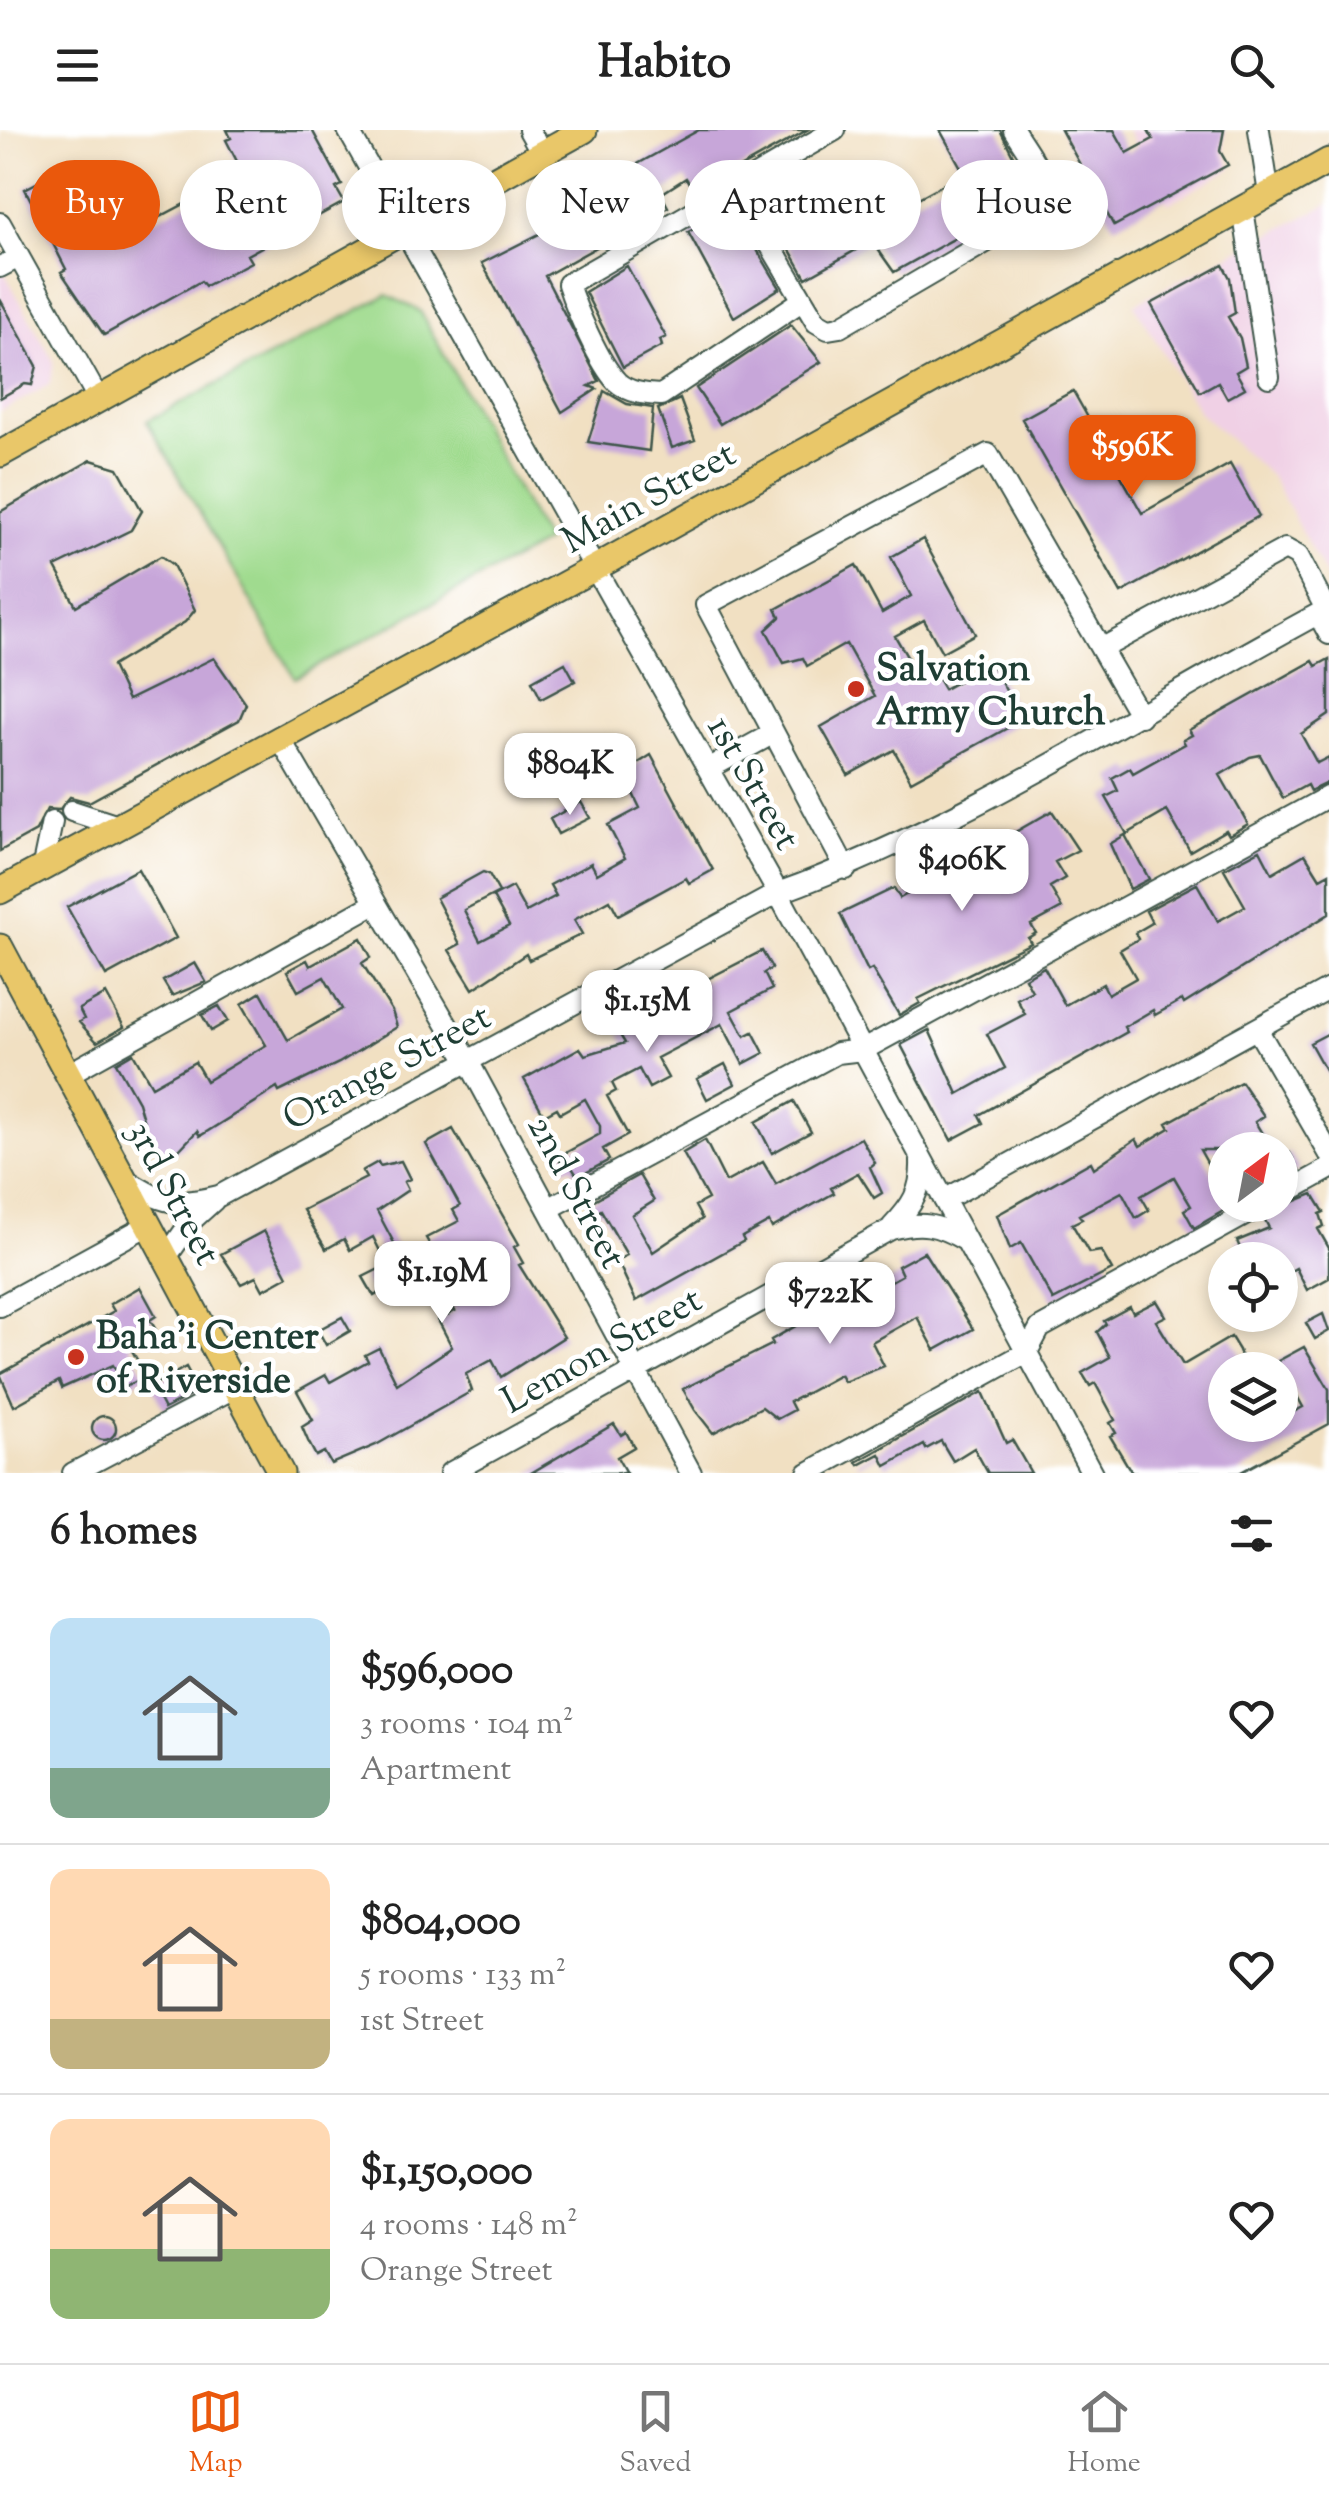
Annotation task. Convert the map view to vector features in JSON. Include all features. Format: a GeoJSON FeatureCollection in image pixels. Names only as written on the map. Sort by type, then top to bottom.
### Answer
{"type":"FeatureCollection","features":[{"type":"Feature","properties":{"kind":"main road"},"geometry":{"type":"LineString","coordinates":[[506,174],[584,130]]}},
{"type":"Feature","properties":{"kind":"main road","name":"Main Street"},"geometry":{"type":"LineString","coordinates":[[0,890],[593,570],[1329,161]]}},
{"type":"Feature","properties":{"kind":"main road"},"geometry":{"type":"LineString","coordinates":[[0,454],[369,250]]}},
{"type":"Feature","properties":{"kind":"main road","name":"3rd Street"},"geometry":{"type":"LineString","coordinates":[[0,947],[282,1473]]}},
{"type":"Feature","properties":{"kind":"street","name":"1st Street"},"geometry":{"type":"LineString","coordinates":[[348,130],[364,160]]}},
{"type":"Feature","properties":{"kind":"street"},"geometry":{"type":"LineString","coordinates":[[529,130],[542,154]]}},
{"type":"Feature","properties":{"kind":"street"},"geometry":{"type":"LineString","coordinates":[[782,160],[836,130]]}},
{"type":"Feature","properties":{"kind":"street"},"geometry":{"type":"LineString","coordinates":[[773,250],[816,322],[828,329],[840,328],[1039,211],[1047,198],[1046,186],[1014,130]]}},
{"type":"Feature","properties":{"kind":"street"},"geometry":{"type":"LineString","coordinates":[[1259,130],[1269,194]]}},
{"type":"Feature","properties":{"kind":"street"},"geometry":{"type":"LineString","coordinates":[[1242,209],[1269,377]]}},
{"type":"Feature","properties":{"kind":"street"},"geometry":{"type":"LineString","coordinates":[[685,215],[568,284],[575,307],[617,382],[638,393],[662,395],[803,300]]}},
{"type":"Feature","properties":{"kind":"street"},"geometry":{"type":"LineString","coordinates":[[0,223],[10,262],[99,400]]}},
{"type":"Feature","properties":{"kind":"street","name":"1st Street"},"geometry":{"type":"LineString","coordinates":[[414,250],[778,893],[1088,1470]]}},
{"type":"Feature","properties":{"kind":"street"},"geometry":{"type":"LineString","coordinates":[[846,868],[706,605],[988,454],[1140,716]]}},
{"type":"Feature","properties":{"kind":"street"},"geometry":{"type":"LineString","coordinates":[[1101,649],[1285,550],[1298,556],[1324,610],[1329,634]]}},
{"type":"Feature","properties":{"kind":"street","name":"Orange Street"},"geometry":{"type":"LineString","coordinates":[[167,1256],[193,1219],[219,1196],[778,893],[846,868],[1140,716],[1324,610]]}},
{"type":"Feature","properties":{"kind":"street"},"geometry":{"type":"LineString","coordinates":[[708,768],[772,734]]}},
{"type":"Feature","properties":{"kind":"street","name":"2nd Street"},"geometry":{"type":"LineString","coordinates":[[280,737],[468,1062],[691,1473]]}},
{"type":"Feature","properties":{"kind":"street"},"geometry":{"type":"LineString","coordinates":[[548,1209],[837,1053],[863,1050],[1329,796]]}},
{"type":"Feature","properties":{"kind":"street"},"geometry":{"type":"LineString","coordinates":[[72,811],[118,826]]}},
{"type":"Feature","properties":{"kind":"street"},"geometry":{"type":"LineString","coordinates":[[43,865],[52,822]]}},
{"type":"Feature","properties":{"kind":"street"},"geometry":{"type":"LineString","coordinates":[[70,1072],[374,904]]}},
{"type":"Feature","properties":{"kind":"street"},"geometry":{"type":"LineString","coordinates":[[944,1200],[1329,989]]}},
{"type":"Feature","properties":{"kind":"street"},"geometry":{"type":"LineString","coordinates":[[1257,1029],[1329,1153]]}},
{"type":"Feature","properties":{"kind":"street"},"geometry":{"type":"LineString","coordinates":[[891,1229],[912,1206],[922,1184],[921,1157]]}},
{"type":"Feature","properties":{"kind":"street"},"geometry":{"type":"LineString","coordinates":[[1298,1186],[1329,1169]]}},
{"type":"Feature","properties":{"kind":"street","name":"Orange Street"},"geometry":{"type":"LineString","coordinates":[[126,1180],[171,1203],[183,1205],[219,1196]]}},
{"type":"Feature","properties":{"kind":"street"},"geometry":{"type":"LineString","coordinates":[[891,1229],[917,1222],[937,1224],[967,1240]]}},
{"type":"Feature","properties":{"kind":"street"},"geometry":{"type":"LineString","coordinates":[[808,1473],[1027,1352],[1037,1330],[1232,1222]]}},
{"type":"Feature","properties":{"kind":"street"},"geometry":{"type":"LineString","coordinates":[[0,1306],[150,1224]]}},
{"type":"Feature","properties":{"kind":"street","name":"Lemon Street"},"geometry":{"type":"LineString","coordinates":[[450,1473],[891,1229]]}},
{"type":"Feature","properties":{"kind":"street"},"geometry":{"type":"LineString","coordinates":[[73,1473],[236,1387]]}},
{"type":"Feature","properties":{"kind":"shaded area"},"geometry":{"type":"Polygon","coordinates":[[[1127,130],[1225,130],[1224,152],[1232,168],[1168,204],[1127,130]]]}},
{"type":"Feature","properties":{"kind":"shaded area"},"geometry":{"type":"Polygon","coordinates":[[[1329,204],[1329,582],[1272,477],[1199,412],[1134,304],[1329,204]]]}},
{"type":"Feature","properties":{"kind":"shaded area"},"geometry":{"type":"Polygon","coordinates":[[[0,265],[54,362],[49,385],[0,412],[0,265]]]}},
{"type":"Feature","properties":{"kind":"green space"},"geometry":{"type":"Polygon","coordinates":[[[387,295],[420,311],[546,542],[295,678],[147,421],[387,295]]]}},
{"type":"Feature","properties":{"kind":"building"},"geometry":{"type":"Polygon","coordinates":[[[227,130],[312,130],[342,185],[336,188],[342,203],[322,214],[322,160],[236,160],[226,140],[231,138],[227,130]]]}},
{"type":"Feature","properties":{"kind":"building"},"geometry":{"type":"Polygon","coordinates":[[[699,130],[807,130],[754,160],[685,160],[685,179],[665,191],[665,160],[645,160],[699,130]]]}},
{"type":"Feature","properties":{"kind":"building"},"geometry":{"type":"Polygon","coordinates":[[[940,130],[1000,130],[1015,160],[957,160],[940,130]]]}},
{"type":"Feature","properties":{"kind":"building"},"geometry":{"type":"Polygon","coordinates":[[[1061,130],[1114,130],[1127,153],[1153,139],[1148,130],[1224,130],[1220,151],[1228,165],[1114,226],[1108,215],[1108,160],[1078,160],[1061,130]]]}},
{"type":"Feature","properties":{"kind":"building"},"geometry":{"type":"Polygon","coordinates":[[[941,186],[941,246],[894,272],[878,250],[921,250],[921,196],[941,186]]]}},
{"type":"Feature","properties":{"kind":"building"},"geometry":{"type":"Polygon","coordinates":[[[180,206],[180,250],[256,250],[247,255],[251,262],[205,286],[201,281],[104,335],[61,272],[66,269],[56,250],[160,250],[160,217],[180,206]]]}},
{"type":"Feature","properties":{"kind":"building"},"geometry":{"type":"Polygon","coordinates":[[[526,241],[526,250],[591,250],[545,276],[599,381],[589,386],[597,389],[562,412],[482,263],[526,241]]]}},
{"type":"Feature","properties":{"kind":"building"},"geometry":{"type":"Polygon","coordinates":[[[698,250],[757,250],[780,288],[734,317],[698,250]]]}},
{"type":"Feature","properties":{"kind":"building"},"geometry":{"type":"Polygon","coordinates":[[[790,250],[856,250],[806,278],[790,250]]]}},
{"type":"Feature","properties":{"kind":"building"},"geometry":{"type":"Polygon","coordinates":[[[1223,265],[1230,278],[1235,313],[1228,317],[1240,338],[1246,366],[1236,372],[1245,388],[1227,398],[1218,382],[1200,392],[1151,304],[1223,265]]]}},
{"type":"Feature","properties":{"kind":"building"},"geometry":{"type":"Polygon","coordinates":[[[627,266],[666,337],[660,340],[662,346],[623,367],[585,292],[627,266]]]}},
{"type":"Feature","properties":{"kind":"building"},"geometry":{"type":"Polygon","coordinates":[[[0,299],[37,366],[32,385],[25,384],[0,398],[0,299]]]}},
{"type":"Feature","properties":{"kind":"building"},"geometry":{"type":"Polygon","coordinates":[[[791,325],[821,362],[720,424],[696,388],[791,325]]]}},
{"type":"Feature","properties":{"kind":"building"},"geometry":{"type":"Polygon","coordinates":[[[604,391],[627,404],[653,408],[649,451],[588,442],[604,391]]]}},
{"type":"Feature","properties":{"kind":"building"},"geometry":{"type":"Polygon","coordinates":[[[1073,391],[1142,513],[1230,464],[1259,516],[1121,593],[1022,419],[1073,391]]]}},
{"type":"Feature","properties":{"kind":"building"},"geometry":{"type":"Polygon","coordinates":[[[680,399],[695,440],[672,448],[658,409],[680,399]]]}},
{"type":"Feature","properties":{"kind":"building"},"geometry":{"type":"Polygon","coordinates":[[[91,460],[118,468],[142,511],[131,530],[55,567],[76,606],[161,556],[173,565],[195,610],[185,622],[112,666],[128,700],[214,658],[246,704],[239,720],[89,802],[70,797],[59,810],[47,809],[36,831],[0,851],[0,512],[91,460]]]}},
{"type":"Feature","properties":{"kind":"building"},"geometry":{"type":"Polygon","coordinates":[[[923,539],[975,634],[942,652],[924,620],[895,636],[917,674],[931,667],[944,689],[991,663],[1022,720],[911,781],[894,750],[848,775],[821,727],[875,696],[846,644],[807,666],[803,658],[784,663],[766,630],[780,617],[776,609],[856,565],[882,613],[911,596],[891,557],[923,539]]]}},
{"type":"Feature","properties":{"kind":"building"},"geometry":{"type":"Polygon","coordinates":[[[1329,659],[1329,715],[1301,734],[1317,763],[1329,757],[1329,782],[1310,791],[1307,785],[1283,798],[1260,755],[1250,757],[1220,775],[1248,824],[1229,835],[1226,830],[1190,851],[1167,811],[1127,834],[1106,797],[1118,791],[1112,778],[1130,768],[1133,773],[1185,744],[1183,740],[1192,735],[1189,730],[1313,661],[1316,666],[1329,659]]]}},
{"type":"Feature","properties":{"kind":"building"},"geometry":{"type":"Polygon","coordinates":[[[565,663],[575,681],[541,699],[532,681],[565,663]]]}},
{"type":"Feature","properties":{"kind":"building"},"geometry":{"type":"Polygon","coordinates":[[[651,755],[713,870],[689,883],[686,878],[618,915],[610,900],[574,920],[582,934],[529,960],[526,954],[473,989],[449,950],[460,944],[436,898],[483,872],[489,874],[499,892],[464,910],[480,941],[509,926],[493,897],[512,887],[526,912],[556,896],[550,885],[591,863],[597,874],[625,858],[608,825],[640,808],[623,773],[651,755]]]}},
{"type":"Feature","properties":{"kind":"building"},"geometry":{"type":"Polygon","coordinates":[[[581,802],[590,818],[558,834],[550,819],[581,802]]]}},
{"type":"Feature","properties":{"kind":"building"},"geometry":{"type":"Polygon","coordinates":[[[1052,811],[1078,850],[1055,862],[1065,878],[1050,887],[1062,908],[1031,925],[1036,933],[1028,938],[1031,943],[918,999],[920,1003],[899,1015],[872,969],[868,971],[840,914],[894,888],[900,898],[1052,811]]]}},
{"type":"Feature","properties":{"kind":"building"},"geometry":{"type":"Polygon","coordinates":[[[1125,835],[1149,879],[1130,889],[1110,844],[1125,835]]]}},
{"type":"Feature","properties":{"kind":"building"},"geometry":{"type":"Polygon","coordinates":[[[1260,850],[1272,873],[1305,854],[1320,878],[1329,873],[1329,914],[1184,1004],[1182,1000],[1155,1015],[1153,1010],[1124,1027],[1127,1032],[979,1115],[983,1123],[951,1140],[901,1045],[929,1030],[958,1094],[1005,1068],[987,1034],[1025,1014],[1017,999],[1032,991],[1025,978],[1044,967],[1065,1005],[1103,984],[1108,994],[1136,978],[1120,950],[1138,939],[1135,933],[1152,923],[1146,911],[1197,884],[1218,921],[1245,906],[1224,869],[1260,850]]]}},
{"type":"Feature","properties":{"kind":"building"},"geometry":{"type":"Polygon","coordinates":[[[138,869],[176,938],[106,976],[67,907],[138,869]]]}},
{"type":"Feature","properties":{"kind":"building"},"geometry":{"type":"Polygon","coordinates":[[[361,938],[371,957],[362,963],[392,1011],[397,1027],[339,1063],[279,1092],[277,1088],[200,1136],[197,1131],[179,1150],[164,1155],[147,1133],[138,1102],[116,1063],[133,1053],[152,1086],[195,1062],[206,1081],[266,1045],[242,1004],[261,992],[288,1040],[342,1009],[324,977],[298,991],[287,971],[307,960],[310,966],[361,938]]]}},
{"type":"Feature","properties":{"kind":"building"},"geometry":{"type":"Polygon","coordinates":[[[762,951],[772,968],[764,973],[772,989],[731,1011],[745,1036],[753,1032],[764,1053],[743,1064],[722,1024],[657,1058],[668,1078],[649,1088],[639,1069],[612,1083],[616,1091],[607,1096],[628,1135],[603,1149],[609,1160],[578,1177],[571,1166],[565,1169],[558,1157],[600,1134],[600,1126],[585,1099],[560,1113],[557,1108],[544,1115],[524,1079],[580,1048],[585,1055],[625,1043],[620,1035],[695,996],[690,988],[762,951]]]}},
{"type":"Feature","properties":{"kind":"building"},"geometry":{"type":"Polygon","coordinates":[[[195,963],[206,982],[172,996],[163,981],[195,963]]]}},
{"type":"Feature","properties":{"kind":"building"},"geometry":{"type":"Polygon","coordinates":[[[106,994],[124,1027],[97,1042],[79,1022],[84,1019],[79,1009],[106,994]]]}},
{"type":"Feature","properties":{"kind":"building"},"geometry":{"type":"Polygon","coordinates":[[[219,1006],[228,1021],[211,1031],[202,1015],[219,1006]]]}},
{"type":"Feature","properties":{"kind":"building"},"geometry":{"type":"Polygon","coordinates":[[[1329,1033],[1329,1077],[1310,1043],[1329,1033]]]}},
{"type":"Feature","properties":{"kind":"building"},"geometry":{"type":"Polygon","coordinates":[[[725,1064],[735,1084],[707,1099],[697,1079],[725,1064]]]}},
{"type":"Feature","properties":{"kind":"building"},"geometry":{"type":"Polygon","coordinates":[[[1241,1082],[1264,1116],[1255,1122],[1261,1132],[1208,1132],[1208,1150],[1200,1150],[1208,1164],[1208,1220],[1194,1228],[1184,1210],[1191,1206],[1174,1177],[1141,1196],[1149,1210],[1136,1218],[1122,1192],[1079,1215],[1082,1219],[1072,1224],[1089,1253],[1101,1251],[1112,1270],[1053,1300],[1021,1243],[1010,1249],[997,1215],[1091,1162],[1094,1168],[1136,1139],[1140,1146],[1170,1128],[1167,1123],[1241,1082]]]}},
{"type":"Feature","properties":{"kind":"building"},"geometry":{"type":"Polygon","coordinates":[[[794,1101],[811,1132],[772,1153],[756,1122],[794,1101]]]}},
{"type":"Feature","properties":{"kind":"building"},"geometry":{"type":"Polygon","coordinates":[[[453,1129],[519,1244],[514,1247],[523,1263],[519,1265],[564,1337],[501,1377],[492,1360],[466,1374],[472,1391],[376,1445],[331,1464],[324,1452],[316,1456],[308,1441],[302,1427],[313,1420],[297,1391],[326,1375],[330,1382],[368,1361],[365,1355],[379,1348],[397,1384],[452,1347],[438,1320],[455,1311],[438,1280],[447,1275],[426,1238],[459,1221],[453,1210],[460,1206],[426,1144],[453,1129]]]}},
{"type":"Feature","properties":{"kind":"building"},"geometry":{"type":"Polygon","coordinates":[[[861,1138],[875,1163],[870,1167],[882,1193],[874,1198],[858,1173],[831,1188],[834,1193],[772,1228],[769,1222],[742,1237],[744,1241],[636,1301],[617,1260],[627,1255],[601,1210],[593,1215],[587,1204],[639,1175],[654,1201],[632,1215],[653,1252],[702,1219],[695,1206],[708,1199],[683,1153],[705,1140],[726,1182],[763,1162],[776,1184],[861,1138]]]}},
{"type":"Feature","properties":{"kind":"building"},"geometry":{"type":"Polygon","coordinates":[[[401,1161],[410,1179],[404,1182],[408,1190],[377,1211],[411,1275],[374,1296],[363,1277],[387,1265],[373,1237],[350,1250],[344,1239],[326,1249],[303,1210],[366,1178],[362,1171],[378,1162],[380,1166],[401,1161]]]}},
{"type":"Feature","properties":{"kind":"building"},"geometry":{"type":"Polygon","coordinates":[[[1313,1194],[1324,1212],[1320,1214],[1324,1226],[1318,1229],[1329,1248],[1329,1278],[1307,1290],[1298,1272],[1298,1242],[1237,1241],[1269,1228],[1266,1222],[1298,1222],[1298,1200],[1313,1194]]]}},
{"type":"Feature","properties":{"kind":"building"},"geometry":{"type":"Polygon","coordinates":[[[264,1231],[288,1276],[263,1290],[256,1277],[241,1284],[221,1254],[264,1231]]]}},
{"type":"Feature","properties":{"kind":"building"},"geometry":{"type":"Polygon","coordinates":[[[924,1252],[973,1329],[935,1350],[917,1317],[872,1342],[884,1366],[844,1382],[840,1375],[790,1402],[794,1410],[777,1419],[762,1407],[713,1433],[695,1410],[683,1389],[773,1344],[771,1340],[867,1286],[871,1292],[902,1275],[898,1266],[924,1252]]]}},
{"type":"Feature","properties":{"kind":"building"},"geometry":{"type":"Polygon","coordinates":[[[140,1287],[156,1316],[150,1320],[156,1330],[129,1345],[146,1376],[125,1387],[113,1365],[62,1388],[59,1381],[14,1406],[0,1374],[114,1311],[110,1304],[140,1287]]]}},
{"type":"Feature","properties":{"kind":"building"},"geometry":{"type":"Polygon","coordinates":[[[1157,1301],[1166,1316],[1156,1321],[1183,1365],[1231,1337],[1239,1350],[1208,1352],[1208,1442],[1296,1442],[1239,1473],[1132,1473],[1110,1436],[1116,1433],[1110,1423],[1115,1420],[1095,1383],[1090,1386],[1082,1373],[1110,1357],[1097,1332],[1106,1324],[1104,1321],[1130,1307],[1133,1313],[1157,1301]]]}},
{"type":"Feature","properties":{"kind":"building"},"geometry":{"type":"Polygon","coordinates":[[[1323,1314],[1329,1331],[1315,1339],[1306,1323],[1323,1314]]]}},
{"type":"Feature","properties":{"kind":"building"},"geometry":{"type":"Polygon","coordinates":[[[342,1317],[350,1331],[326,1345],[318,1330],[342,1317]]]}},
{"type":"Feature","properties":{"kind":"building"},"geometry":{"type":"Polygon","coordinates":[[[1304,1347],[1329,1389],[1329,1424],[1298,1441],[1298,1410],[1303,1407],[1298,1398],[1298,1352],[1295,1352],[1304,1347]]]}},
{"type":"Feature","properties":{"kind":"building"},"geometry":{"type":"Polygon","coordinates":[[[186,1367],[199,1391],[164,1409],[152,1386],[186,1367]]]}},
{"type":"Feature","properties":{"kind":"building"},"geometry":{"type":"Polygon","coordinates":[[[983,1392],[1006,1443],[1012,1440],[1031,1473],[988,1473],[974,1448],[953,1461],[941,1441],[926,1449],[924,1445],[886,1466],[880,1454],[859,1465],[857,1462],[983,1392]]]}},
{"type":"Feature","properties":{"kind":"building"},"geometry":{"type":"Polygon","coordinates":[[[104,1416],[116,1428],[104,1440],[92,1428],[104,1416]]]}},
{"type":"Feature","properties":{"kind":"building"},"geometry":{"type":"Polygon","coordinates":[[[614,1424],[621,1435],[626,1432],[634,1447],[617,1457],[626,1473],[531,1473],[614,1424]]]}},
{"type":"Feature","properties":{"kind":"place","name":"Salvation Army Church"},"geometry":{"type":"Point","coordinates":[856,689]}},
{"type":"Feature","properties":{"kind":"place","name":"Baha'i Center of Riverside"},"geometry":{"type":"Point","coordinates":[76,1357]}}]}
